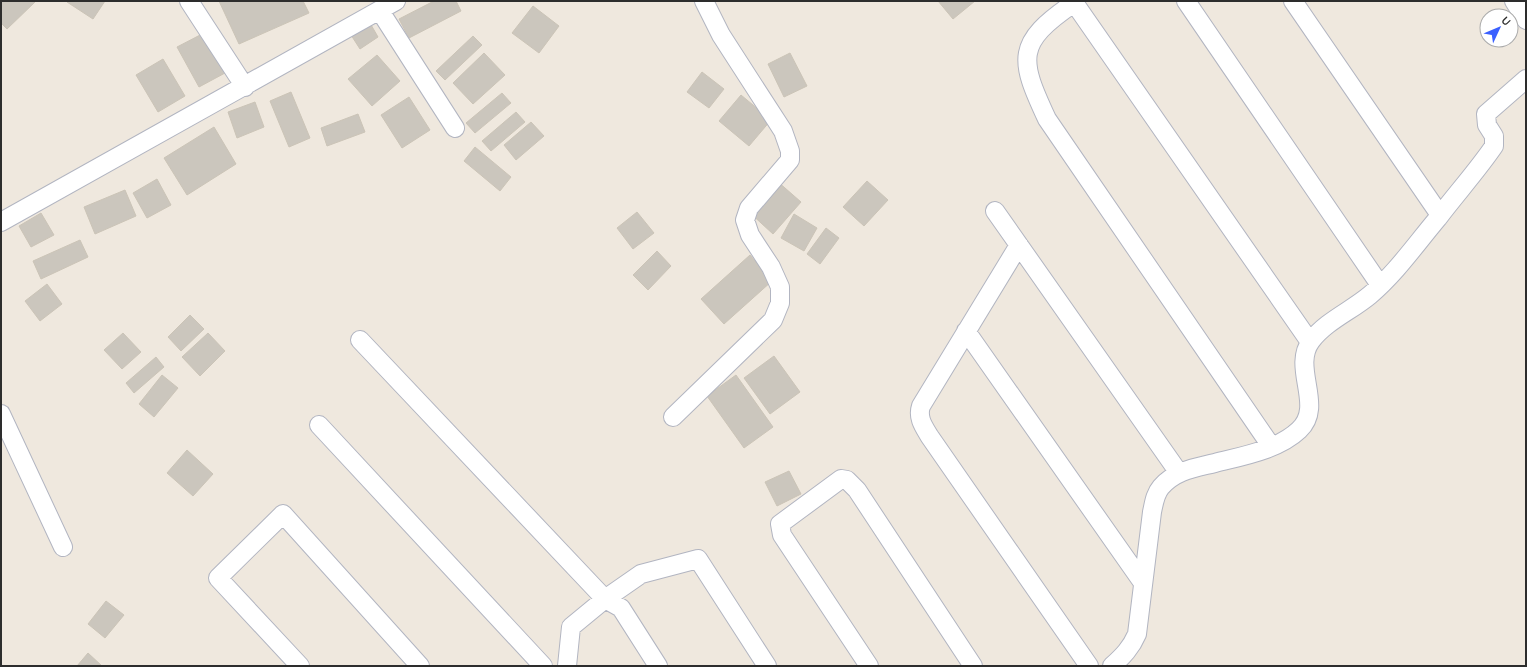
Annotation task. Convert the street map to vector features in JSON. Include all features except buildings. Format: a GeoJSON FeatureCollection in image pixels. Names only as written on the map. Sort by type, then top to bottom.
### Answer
{"type":"FeatureCollection","features":[{"type":"Feature","properties":{"kind":"street"},"geometry":{"type":"LineString","coordinates":[[189,1],[245,87]]}},
{"type":"Feature","properties":{"kind":"street"},"geometry":{"type":"LineString","coordinates":[[1,222],[245,87],[396,1]]}},
{"type":"Feature","properties":{"kind":"street"},"geometry":{"type":"LineString","coordinates":[[673,418],[773,320],[780,303],[780,287],[771,267],[750,235],[745,220],[749,208],[790,160],[790,151],[783,131],[722,35],[704,1]]}},
{"type":"Feature","properties":{"kind":"street"},"geometry":{"type":"LineString","coordinates":[[1186,1],[1380,285]]}},
{"type":"Feature","properties":{"kind":"street"},"geometry":{"type":"LineString","coordinates":[[1293,1],[1440,215]]}},
{"type":"Feature","properties":{"kind":"street"},"geometry":{"type":"LineString","coordinates":[[1514,1],[1526,20]]}},
{"type":"Feature","properties":{"kind":"street"},"geometry":{"type":"LineString","coordinates":[[1270,446],[1047,120],[1033,88],[1026,64],[1027,52],[1039,32],[1051,18],[1074,2],[1310,342]]}},
{"type":"Feature","properties":{"kind":"street"},"geometry":{"type":"LineString","coordinates":[[380,11],[455,128]]}},
{"type":"Feature","properties":{"kind":"street"},"geometry":{"type":"LineString","coordinates":[[1112,666],[1125,654],[1132,645],[1137,634],[1156,495],[1161,487],[1179,473],[1280,443],[1298,430],[1308,419],[1310,411],[1304,368],[1310,342],[1334,320],[1370,295],[1402,262],[1494,146],[1494,136],[1486,125],[1486,114],[1526,79]]}},
{"type":"Feature","properties":{"kind":"street"},"geometry":{"type":"LineString","coordinates":[[995,211],[1179,473]]}},
{"type":"Feature","properties":{"kind":"street"},"geometry":{"type":"LineString","coordinates":[[1019,245],[921,406],[919,412],[921,420],[1089,666]]}},
{"type":"Feature","properties":{"kind":"street"},"geometry":{"type":"LineString","coordinates":[[966,331],[1143,584]]}},
{"type":"Feature","properties":{"kind":"street"},"geometry":{"type":"LineString","coordinates":[[360,340],[605,599],[621,608],[658,666]]}},
{"type":"Feature","properties":{"kind":"street"},"geometry":{"type":"LineString","coordinates":[[1,414],[63,547]]}},
{"type":"Feature","properties":{"kind":"street"},"geometry":{"type":"LineString","coordinates":[[319,425],[542,666]]}},
{"type":"Feature","properties":{"kind":"street"},"geometry":{"type":"LineString","coordinates":[[869,666],[782,535],[780,524],[841,479],[847,480],[858,490],[973,666]]}},
{"type":"Feature","properties":{"kind":"street"},"geometry":{"type":"LineString","coordinates":[[300,666],[218,578],[283,514],[420,666]]}},
{"type":"Feature","properties":{"kind":"street"},"geometry":{"type":"LineString","coordinates":[[567,666],[571,627],[605,599],[641,574],[698,559],[767,666]]}}]}
